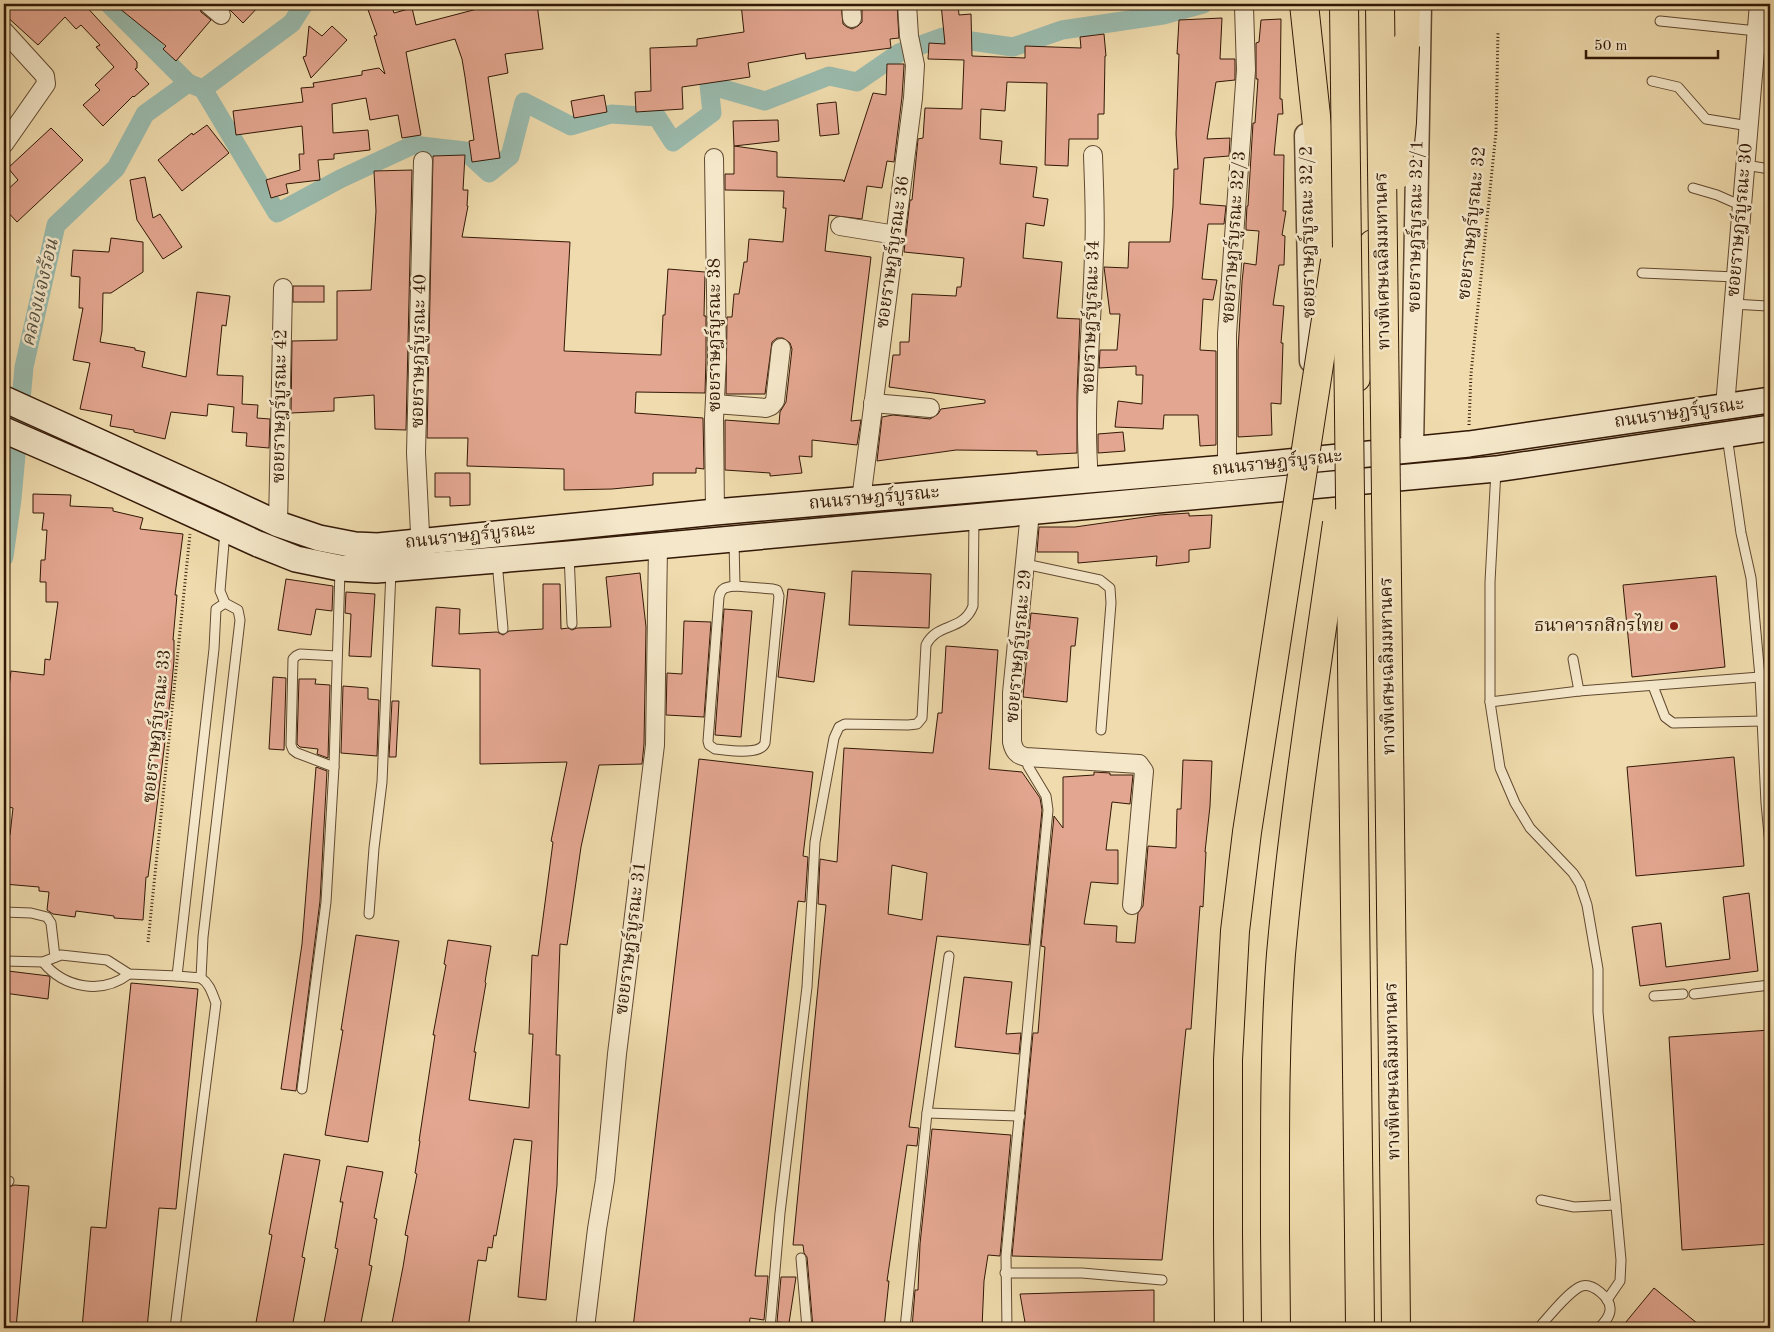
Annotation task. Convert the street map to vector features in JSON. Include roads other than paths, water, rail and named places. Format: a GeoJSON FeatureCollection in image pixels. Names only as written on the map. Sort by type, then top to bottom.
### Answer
{"type":"FeatureCollection","features":[{"type":"Feature","properties":{"kind":"highway"},"geometry":{"type":"LineString","coordinates":[[1304,4],[1319,144],[1326,312]]}},
{"type":"Feature","properties":{"kind":"highway","name":"ทางพิเศษเฉลิมมหานคร"},"geometry":{"type":"LineString","coordinates":[[1344,4],[1360,1328]]}},
{"type":"Feature","properties":{"kind":"highway","name":"ทางพิเศษเฉลิมมหานคร"},"geometry":{"type":"LineString","coordinates":[[1380,4],[1396,1328]]}},
{"type":"Feature","properties":{"kind":"highway"},"geometry":{"type":"LineString","coordinates":[[1356,380],[1383,264],[1397,179],[1402,122],[1406,4]]}},
{"type":"Feature","properties":{"kind":"highway"},"geometry":{"type":"LineString","coordinates":[[1229,1328],[1228,1060],[1235,931],[1247,832],[1343,202],[1347,118]]}},
{"type":"Feature","properties":{"kind":"highway"},"geometry":{"type":"LineString","coordinates":[[1276,1328],[1275,1109],[1281,954],[1294,834],[1372,252],[1380,118]]}},
{"type":"Feature","properties":{"kind":"main road","name":"ถนนราษฎร์บูรณะ"},"geometry":{"type":"LineString","coordinates":[[4,399],[278,524],[318,538],[355,545],[382,561],[422,566],[1496,470],[1770,428]]}},
{"type":"Feature","properties":{"kind":"main road","name":"ถนนราษฎร์บูรณะ"},"geometry":{"type":"LineString","coordinates":[[4,430],[296,559],[340,568],[382,561],[421,542],[715,512],[1226,468],[1469,444],[1770,400]]}},
{"type":"Feature","properties":{"kind":"street","name":"ซอยราษฎร์บูรณะ 36"},"geometry":{"type":"LineString","coordinates":[[861,500],[914,98],[915,65],[907,4]]}},
{"type":"Feature","properties":{"kind":"street","name":"ซอยราษฎร์บูรณะ 32/2"},"geometry":{"type":"LineString","coordinates":[[1304,4],[1313,459]]}},
{"type":"Feature","properties":{"kind":"street","name":"ซอยราษฎร์บูรณะ 32/1"},"geometry":{"type":"LineString","coordinates":[[1412,449],[1420,4]]}},
{"type":"Feature","properties":{"kind":"street","name":"ซอยราษฎร์บูรณะ 30"},"geometry":{"type":"LineString","coordinates":[[1724,406],[1759,4]]}},
{"type":"Feature","properties":{"kind":"street","name":"ซอยราษฎร์บูรณะ 32/3"},"geometry":{"type":"LineString","coordinates":[[1226,468],[1228,334],[1246,70],[1244,7]]}},
{"type":"Feature","properties":{"kind":"street"},"geometry":{"type":"LineString","coordinates":[[4,31],[45,76],[46,84],[4,144]]}},
{"type":"Feature","properties":{"kind":"street","name":"ซอยราษฎร์บูรณะ 34"},"geometry":{"type":"LineString","coordinates":[[1089,480],[1086,450],[1094,252],[1093,155]]}},
{"type":"Feature","properties":{"kind":"street","name":"ซอยราษฎร์บูรณะ 38"},"geometry":{"type":"LineString","coordinates":[[714,158],[717,358],[715,512]]}},
{"type":"Feature","properties":{"kind":"street","name":"ซอยราษฎร์บูรณะ 40"},"geometry":{"type":"LineString","coordinates":[[422,566],[416,453],[423,161]]}},
{"type":"Feature","properties":{"kind":"street"},"geometry":{"type":"LineString","coordinates":[[840,226],[896,235]]}},
{"type":"Feature","properties":{"kind":"street","name":"ซอยราษฎร์บูรณะ 42"},"geometry":{"type":"LineString","coordinates":[[278,524],[283,288]]}},
{"type":"Feature","properties":{"kind":"street"},"geometry":{"type":"LineString","coordinates":[[715,404],[766,408],[771,406],[775,401],[781,348]]}},
{"type":"Feature","properties":{"kind":"street"},"geometry":{"type":"LineString","coordinates":[[873,403],[930,408]]}},
{"type":"Feature","properties":{"kind":"street","name":"ซอยราษฎร์บูรณะ 29"},"geometry":{"type":"LineString","coordinates":[[1026,757],[1018,755],[1012,742],[1012,693],[1030,512]]}},
{"type":"Feature","properties":{"kind":"street","name":"ซอยราษฎร์บูรณะ 31"},"geometry":{"type":"LineString","coordinates":[[585,1328],[605,1180],[617,1054],[655,745],[658,546]]}},
{"type":"Feature","properties":{"kind":"street"},"geometry":{"type":"LineString","coordinates":[[1026,757],[1139,764],[1142,768],[1144,771],[1132,905]]}},
{"type":"Feature","properties":{"kind":"lane"},"geometry":{"type":"LineString","coordinates":[[1660,21],[1757,31]]}},
{"type":"Feature","properties":{"kind":"lane"},"geometry":{"type":"LineString","coordinates":[[1652,81],[1678,87],[1706,119],[1748,126]]}},
{"type":"Feature","properties":{"kind":"lane"},"geometry":{"type":"LineString","coordinates":[[1745,165],[1770,170]]}},
{"type":"Feature","properties":{"kind":"lane"},"geometry":{"type":"LineString","coordinates":[[1693,188],[1717,195],[1742,206]]}},
{"type":"Feature","properties":{"kind":"lane"},"geometry":{"type":"LineString","coordinates":[[1642,273],[1736,277]]}},
{"type":"Feature","properties":{"kind":"lane"},"geometry":{"type":"LineString","coordinates":[[1733,304],[1767,306],[1770,303]]}},
{"type":"Feature","properties":{"kind":"lane"},"geometry":{"type":"LineString","coordinates":[[1726,434],[1740,533],[1751,578],[1760,677],[1770,845]]}},
{"type":"Feature","properties":{"kind":"lane"},"geometry":{"type":"LineString","coordinates":[[1496,470],[1490,582],[1490,702],[1500,768],[1515,803],[1530,828],[1573,873],[1580,884],[1586,905],[1598,969],[1598,1012],[1621,1260],[1620,1281],[1608,1300]]}},
{"type":"Feature","properties":{"kind":"lane"},"geometry":{"type":"LineString","coordinates":[[770,1328],[780,1213],[807,987],[815,842],[834,738],[839,727],[844,724],[908,725],[917,724],[922,718],[926,645],[930,636],[962,622],[970,615],[973,606],[974,518]]}},
{"type":"Feature","properties":{"kind":"lane"},"geometry":{"type":"LineString","coordinates":[[201,978],[203,937],[240,620],[238,610],[225,603],[220,591],[226,529]]}},
{"type":"Feature","properties":{"kind":"lane"},"geometry":{"type":"LineString","coordinates":[[734,539],[736,586]]}},
{"type":"Feature","properties":{"kind":"lane"},"geometry":{"type":"LineString","coordinates":[[569,554],[572,624]]}},
{"type":"Feature","properties":{"kind":"lane"},"geometry":{"type":"LineString","coordinates":[[497,560],[503,629]]}},
{"type":"Feature","properties":{"kind":"lane"},"geometry":{"type":"LineString","coordinates":[[369,914],[382,782],[382,561]]}},
{"type":"Feature","properties":{"kind":"lane"},"geometry":{"type":"LineString","coordinates":[[1025,564],[1100,580],[1110,588],[1111,603],[1101,730]]}},
{"type":"Feature","properties":{"kind":"lane"},"geometry":{"type":"LineString","coordinates":[[302,1089],[326,902],[334,767],[340,568]]}},
{"type":"Feature","properties":{"kind":"lane"},"geometry":{"type":"LineString","coordinates":[[736,586],[773,588],[777,590],[779,596],[766,743],[756,751],[715,749],[709,745],[708,741],[719,597],[725,587],[736,586]]}},
{"type":"Feature","properties":{"kind":"lane"},"geometry":{"type":"LineString","coordinates":[[177,976],[214,649],[216,609],[225,603]]}},
{"type":"Feature","properties":{"kind":"lane"},"geometry":{"type":"LineString","coordinates":[[334,767],[297,753],[291,745],[293,659],[300,654],[337,656]]}},
{"type":"Feature","properties":{"kind":"lane"},"geometry":{"type":"LineString","coordinates":[[1573,659],[1579,691]]}},
{"type":"Feature","properties":{"kind":"lane"},"geometry":{"type":"LineString","coordinates":[[1490,702],[1579,691],[1760,677]]}},
{"type":"Feature","properties":{"kind":"lane"},"geometry":{"type":"LineString","coordinates":[[1653,686],[1665,717],[1673,723],[1762,721]]}},
{"type":"Feature","properties":{"kind":"lane"},"geometry":{"type":"LineString","coordinates":[[1006,1328],[1005,1273],[1048,810],[1046,796],[1028,766],[1026,757]]}},
{"type":"Feature","properties":{"kind":"lane"},"geometry":{"type":"LineString","coordinates":[[4,912],[31,913],[47,917],[51,923],[55,957]]}},
{"type":"Feature","properties":{"kind":"lane"},"geometry":{"type":"LineString","coordinates":[[4,961],[43,962],[61,955],[107,960],[129,974],[201,978],[211,988],[216,1004],[175,1328]]}},
{"type":"Feature","properties":{"kind":"lane"},"geometry":{"type":"LineString","coordinates":[[905,1328],[927,1113],[949,956]]}},
{"type":"Feature","properties":{"kind":"lane"},"geometry":{"type":"LineString","coordinates":[[43,962],[50,971],[66,981],[97,988],[119,982],[129,974]]}},
{"type":"Feature","properties":{"kind":"lane"},"geometry":{"type":"LineString","coordinates":[[1694,994],[1770,985]]}},
{"type":"Feature","properties":{"kind":"lane"},"geometry":{"type":"LineString","coordinates":[[1654,996],[1683,994]]}},
{"type":"Feature","properties":{"kind":"lane"},"geometry":{"type":"LineString","coordinates":[[927,1113],[1020,1116]]}},
{"type":"Feature","properties":{"kind":"lane"},"geometry":{"type":"LineString","coordinates":[[1541,1200],[1574,1207],[1616,1205]]}},
{"type":"Feature","properties":{"kind":"lane"},"geometry":{"type":"LineString","coordinates":[[801,1258],[807,1328]]}},
{"type":"Feature","properties":{"kind":"lane"},"geometry":{"type":"LineString","coordinates":[[1005,1273],[1082,1273],[1162,1280]]}},
{"type":"Feature","properties":{"kind":"lane"},"geometry":{"type":"LineString","coordinates":[[1539,1328],[1575,1290],[1584,1286],[1593,1288],[1608,1300],[1609,1314],[1599,1328]]}},
{"type":"Feature","properties":{"kind":"waterway"},"geometry":{"type":"LineString","coordinates":[[109,4],[188,83]]}},
{"type":"Feature","properties":{"kind":"waterway","name":"คลองแจงร้อน"},"geometry":{"type":"LineString","coordinates":[[4,557],[12,499],[24,367],[56,225],[116,168],[145,114],[188,83],[203,89],[292,23],[304,4]]}},
{"type":"Feature","properties":{"kind":"waterway"},"geometry":{"type":"LineString","coordinates":[[203,89],[277,213],[340,179],[413,145],[465,151],[489,173],[510,156],[524,102],[571,126],[611,114],[657,117],[673,142],[712,113],[709,85],[765,101],[829,76],[857,82],[899,53],[943,37],[1013,47],[1062,30],[1163,15],[1203,4]]}},
{"type":"Feature","properties":{"kind":"place","name":"ธนาคารกสิกรไทย"},"geometry":{"type":"Point","coordinates":[1674,626]}}]}
